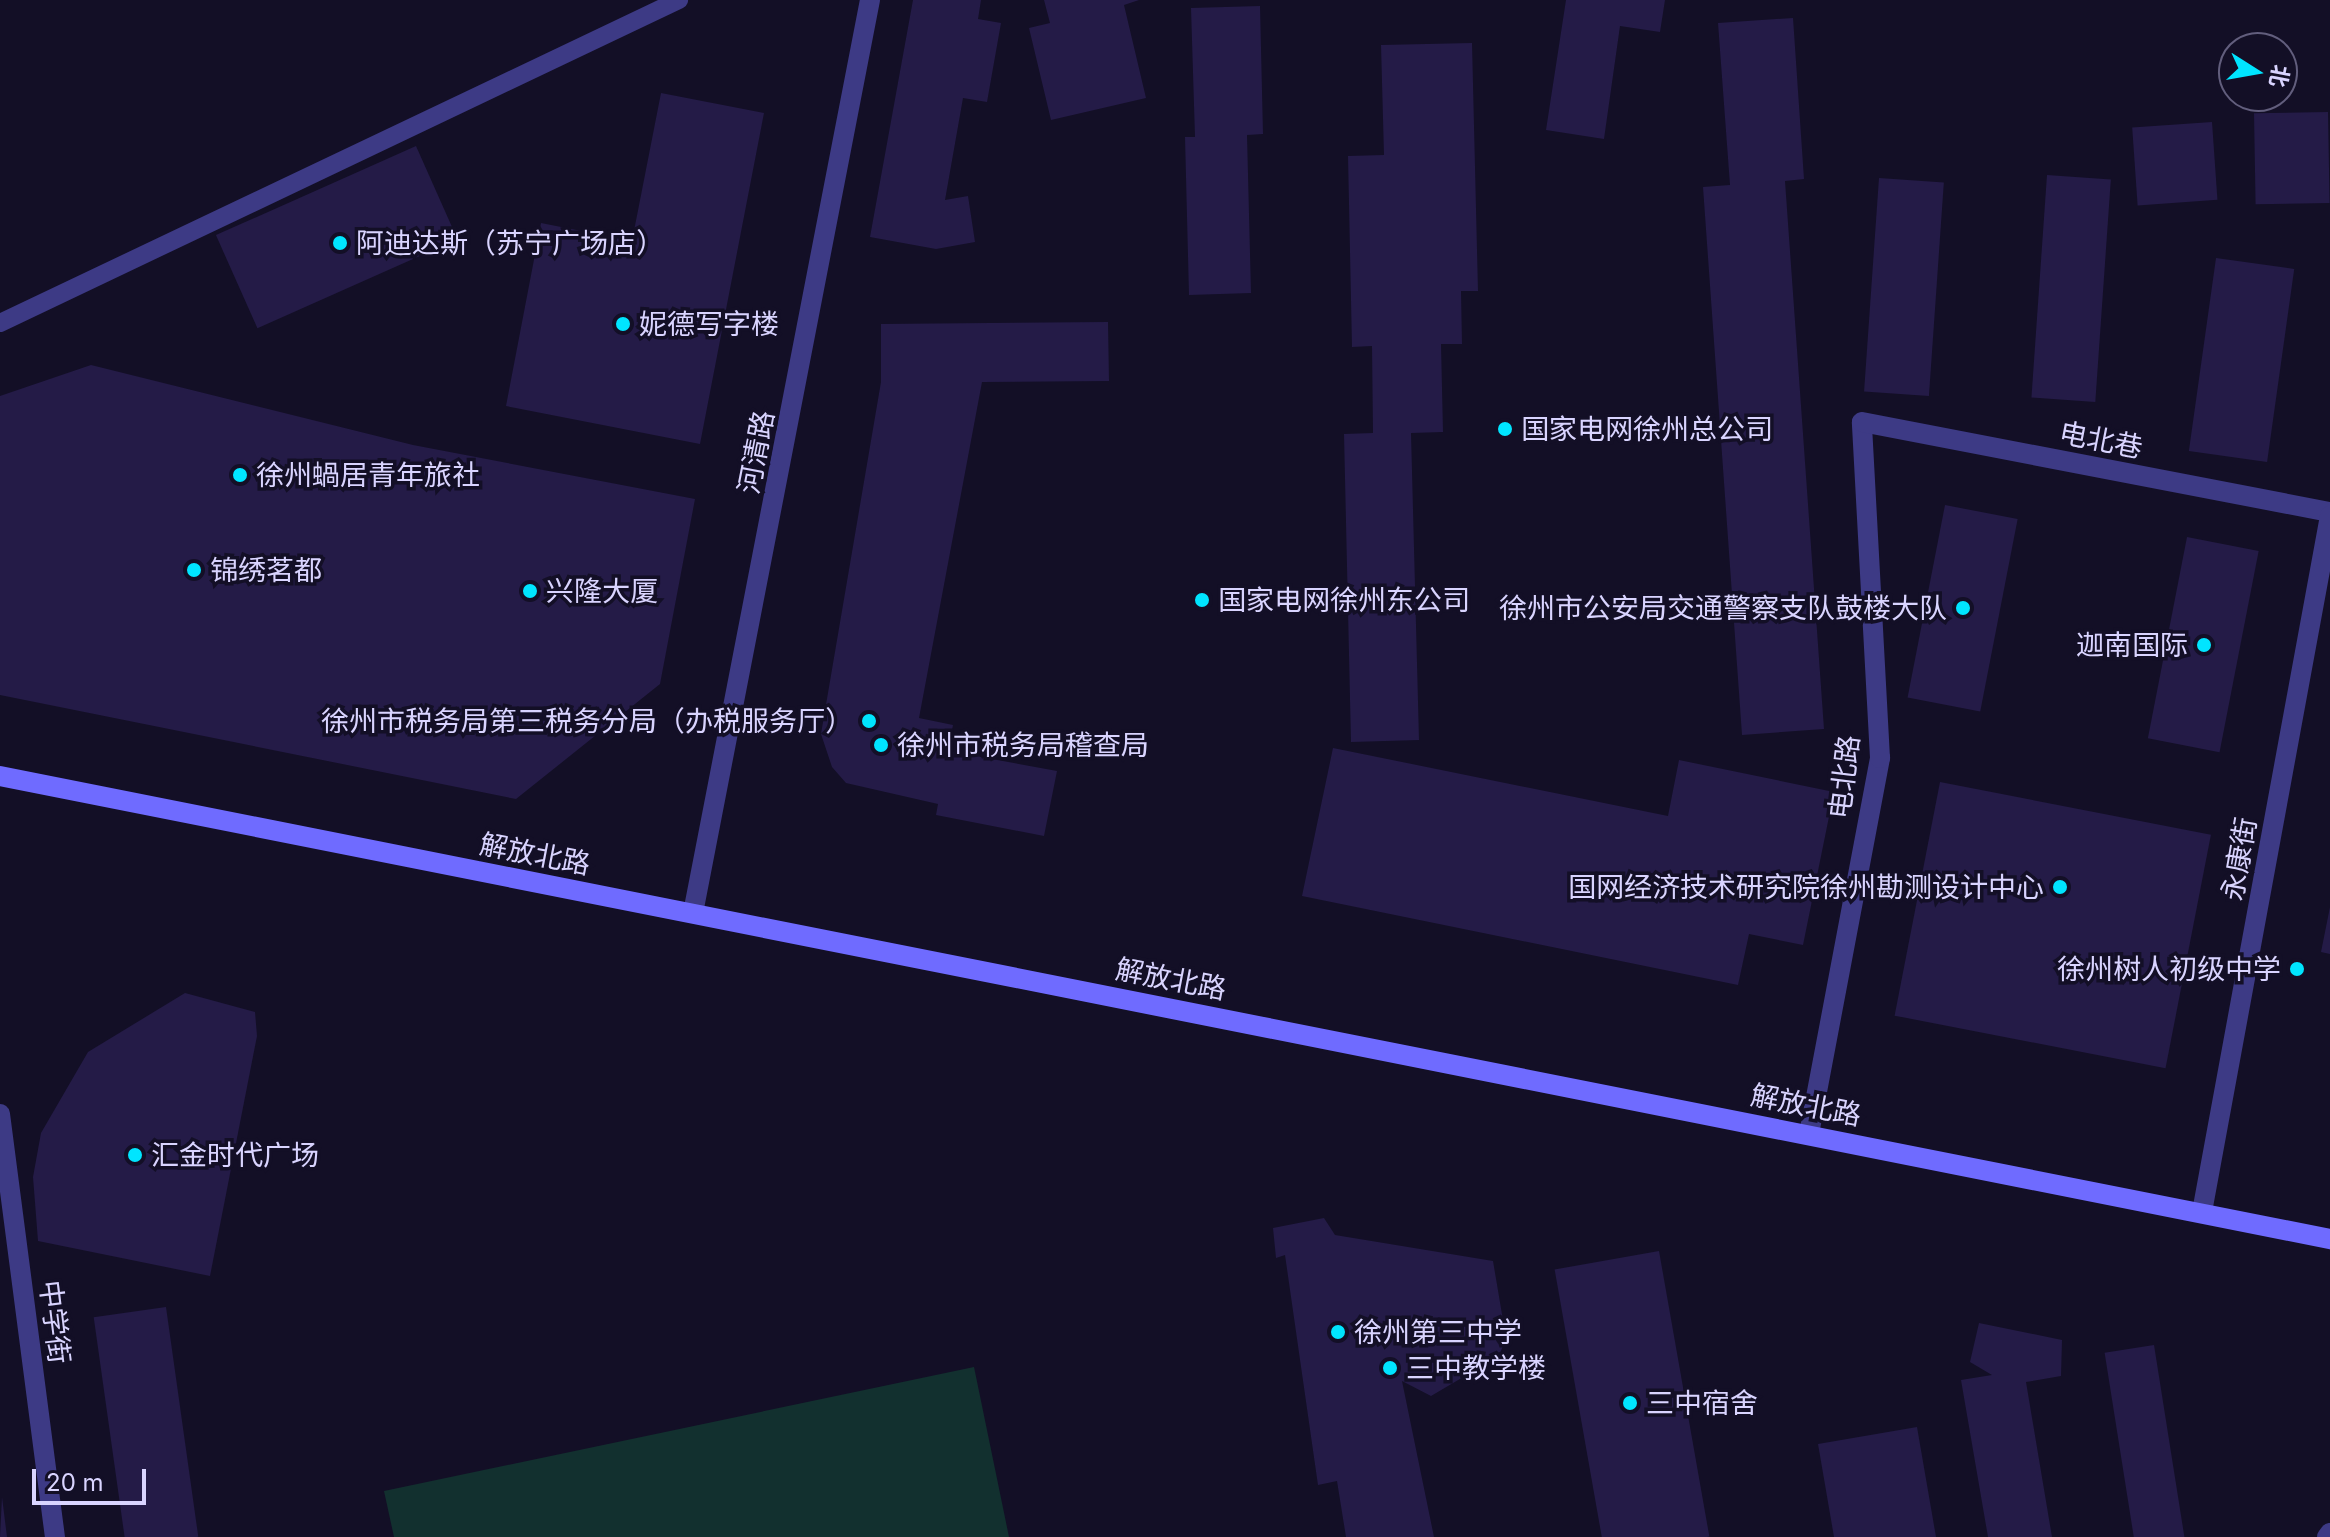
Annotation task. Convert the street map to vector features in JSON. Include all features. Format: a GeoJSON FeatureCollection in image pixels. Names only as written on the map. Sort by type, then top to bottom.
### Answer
{"type":"FeatureCollection","features":[{"type":"Feature","properties":{"kind":"main road","name":"解放北路"},"geometry":{"type":"LineString","coordinates":[[0,776],[2330,1239]]}},
{"type":"Feature","properties":{"kind":"street","name":"河清路"},"geometry":{"type":"LineString","coordinates":[[693,913],[870,0]]}},
{"type":"Feature","properties":{"kind":"street","name":"电北巷"},"geometry":{"type":"LineString","coordinates":[[1862,422],[2330,514]]}},
{"type":"Feature","properties":{"kind":"street","name":"电北路"},"geometry":{"type":"LineString","coordinates":[[1809,1134],[1880,758],[1862,422]]}},
{"type":"Feature","properties":{"kind":"street","name":"永康街"},"geometry":{"type":"LineString","coordinates":[[2202,1212],[2330,514]]}},
{"type":"Feature","properties":{"kind":"street","name":"中学街"},"geometry":{"type":"LineString","coordinates":[[0,1114],[55,1537]]}},
{"type":"Feature","properties":{"kind":"lane"},"geometry":{"type":"LineString","coordinates":[[0,323],[679,0]]}},
{"type":"Feature","properties":{"kind":"green space"},"geometry":{"type":"Polygon","coordinates":[[[974,1367],[1009,1537],[394,1537],[384,1491],[974,1367]]]}},
{"type":"Feature","properties":{"kind":"building"},"geometry":{"type":"Polygon","coordinates":[[[913,0],[981,0],[978,19],[1001,23],[987,102],[963,98],[945,200],[968,196],[975,242],[936,249],[870,237],[913,0]]]}},
{"type":"Feature","properties":{"kind":"building"},"geometry":{"type":"Polygon","coordinates":[[[1044,0],[1139,0],[1124,5],[1146,98],[1051,120],[1029,28],[1050,23],[1044,0]]]}},
{"type":"Feature","properties":{"kind":"building"},"geometry":{"type":"Polygon","coordinates":[[[1566,0],[1665,0],[1660,32],[1620,26],[1604,139],[1546,130],[1566,0]]]}},
{"type":"Feature","properties":{"kind":"building"},"geometry":{"type":"Polygon","coordinates":[[[1260,6],[1263,134],[1247,135],[1251,293],[1189,295],[1185,137],[1195,137],[1191,8],[1260,6]]]}},
{"type":"Feature","properties":{"kind":"building"},"geometry":{"type":"Polygon","coordinates":[[[1793,18],[1804,179],[1785,181],[1824,729],[1742,735],[1703,187],[1730,185],[1718,23],[1793,18]]]}},
{"type":"Feature","properties":{"kind":"building"},"geometry":{"type":"Polygon","coordinates":[[[1472,43],[1478,291],[1461,291],[1462,344],[1441,344],[1443,432],[1411,433],[1419,740],[1351,742],[1344,434],[1373,433],[1372,346],[1352,347],[1348,156],[1384,155],[1381,45],[1472,43]]]}},
{"type":"Feature","properties":{"kind":"building","name":"妮德写字楼"},"geometry":{"type":"Polygon","coordinates":[[[661,93],[764,113],[700,444],[506,406],[541,223],[632,241],[661,93]]]}},
{"type":"Feature","properties":{"kind":"building"},"geometry":{"type":"Polygon","coordinates":[[[2328,112],[2330,203],[2256,204],[2254,113],[2328,112]]]}},
{"type":"Feature","properties":{"kind":"building"},"geometry":{"type":"Polygon","coordinates":[[[2212,122],[2217,200],[2138,205],[2132,128],[2212,122]]]}},
{"type":"Feature","properties":{"kind":"building","name":"阿迪达斯（苏宁广场店）"},"geometry":{"type":"Polygon","coordinates":[[[416,146],[457,239],[257,328],[216,235],[416,146]]]}},
{"type":"Feature","properties":{"kind":"building"},"geometry":{"type":"Polygon","coordinates":[[[2047,175],[2111,179],[2095,402],[2031,397],[2047,175]]]}},
{"type":"Feature","properties":{"kind":"building"},"geometry":{"type":"Polygon","coordinates":[[[1879,178],[1944,183],[1929,396],[1864,391],[1879,178]]]}},
{"type":"Feature","properties":{"kind":"building"},"geometry":{"type":"Polygon","coordinates":[[[2216,258],[2294,269],[2267,462],[2189,451],[2216,258]]]}},
{"type":"Feature","properties":{"kind":"building"},"geometry":{"type":"Polygon","coordinates":[[[1108,322],[1109,381],[982,382],[919,718],[953,725],[948,751],[1057,771],[1044,836],[936,815],[938,804],[846,783],[832,767],[821,734],[881,382],[881,324],[1108,322]]]}},
{"type":"Feature","properties":{"kind":"building"},"geometry":{"type":"Polygon","coordinates":[[[91,365],[413,445],[695,499],[660,684],[516,799],[0,695],[0,396],[91,365]]]}},
{"type":"Feature","properties":{"kind":"building","name":"徐州市公安局交通警察支队鼓楼大队"},"geometry":{"type":"Polygon","coordinates":[[[1945,505],[2018,519],[1980,712],[1908,697],[1945,505]]]}},
{"type":"Feature","properties":{"kind":"building","name":"迦南国际"},"geometry":{"type":"Polygon","coordinates":[[[2187,537],[2259,551],[2220,752],[2148,738],[2187,537]]]}},
{"type":"Feature","properties":{"kind":"building"},"geometry":{"type":"Polygon","coordinates":[[[1333,748],[1668,816],[1679,760],[1834,792],[1803,945],[1749,934],[1738,985],[1302,896],[1333,748]]]}},
{"type":"Feature","properties":{"kind":"building","name":"国网经济技术研究院徐州勘测设计中心"},"geometry":{"type":"Polygon","coordinates":[[[1940,782],[2211,835],[2166,1068],[1895,1016],[1940,782]]]}},
{"type":"Feature","properties":{"kind":"building"},"geometry":{"type":"Polygon","coordinates":[[[2330,907],[2330,954],[2321,952],[2330,907]]]}},
{"type":"Feature","properties":{"kind":"building","name":"汇金时代广场"},"geometry":{"type":"Polygon","coordinates":[[[185,993],[255,1012],[257,1036],[210,1276],[38,1241],[33,1177],[41,1133],[88,1052],[185,993]]]}},
{"type":"Feature","properties":{"kind":"building","name":"三中教学楼"},"geometry":{"type":"Polygon","coordinates":[[[1324,1218],[1335,1235],[1493,1261],[1506,1338],[1499,1356],[1431,1396],[1402,1381],[1434,1537],[1346,1537],[1337,1481],[1318,1485],[1285,1255],[1276,1258],[1273,1228],[1324,1218]]]}},
{"type":"Feature","properties":{"kind":"building","name":"三中宿舍"},"geometry":{"type":"Polygon","coordinates":[[[1659,1251],[1709,1537],[1602,1537],[1555,1269],[1659,1251]]]}},
{"type":"Feature","properties":{"kind":"building"},"geometry":{"type":"Polygon","coordinates":[[[166,1307],[198,1537],[125,1537],[94,1317],[166,1307]]]}},
{"type":"Feature","properties":{"kind":"building"},"geometry":{"type":"Polygon","coordinates":[[[1979,1323],[2062,1340],[2061,1376],[2026,1382],[2052,1537],[1988,1537],[1961,1380],[1992,1375],[1970,1362],[1979,1323]]]}},
{"type":"Feature","properties":{"kind":"building"},"geometry":{"type":"Polygon","coordinates":[[[2154,1345],[2184,1537],[2134,1537],[2105,1353],[2154,1345]]]}},
{"type":"Feature","properties":{"kind":"building"},"geometry":{"type":"Polygon","coordinates":[[[1917,1427],[1936,1537],[1834,1537],[1818,1444],[1917,1427]]]}},
{"type":"Feature","properties":{"kind":"building"},"geometry":{"type":"Polygon","coordinates":[[[2,1497],[7,1537],[0,1537],[2,1497]]]}},
{"type":"Feature","properties":{"kind":"place","name":"阿迪达斯（苏宁广场店）"},"geometry":{"type":"Point","coordinates":[340,243]}},
{"type":"Feature","properties":{"kind":"place","name":"妮德写字楼"},"geometry":{"type":"Point","coordinates":[623,324]}},
{"type":"Feature","properties":{"kind":"place","name":"国家电网徐州总公司"},"geometry":{"type":"Point","coordinates":[1505,429]}},
{"type":"Feature","properties":{"kind":"place","name":"徐州蝸居青年旅社"},"geometry":{"type":"Point","coordinates":[240,475]}},
{"type":"Feature","properties":{"kind":"place","name":"锦绣茗都"},"geometry":{"type":"Point","coordinates":[194,570]}},
{"type":"Feature","properties":{"kind":"place","name":"兴隆大厦"},"geometry":{"type":"Point","coordinates":[530,591]}},
{"type":"Feature","properties":{"kind":"place","name":"国家电网徐州东公司"},"geometry":{"type":"Point","coordinates":[1202,600]}},
{"type":"Feature","properties":{"kind":"place","name":"徐州市公安局交通警察支队鼓楼大队"},"geometry":{"type":"Point","coordinates":[1963,608]}},
{"type":"Feature","properties":{"kind":"place","name":"迦南国际"},"geometry":{"type":"Point","coordinates":[2204,645]}},
{"type":"Feature","properties":{"kind":"place","name":"徐州市税务局第三税务分局（办税服务厅）"},"geometry":{"type":"Point","coordinates":[869,721]}},
{"type":"Feature","properties":{"kind":"place","name":"徐州市税务局稽查局"},"geometry":{"type":"Point","coordinates":[881,745]}},
{"type":"Feature","properties":{"kind":"place","name":"国网经济技术研究院徐州勘测设计中心"},"geometry":{"type":"Point","coordinates":[2060,887]}},
{"type":"Feature","properties":{"kind":"place","name":"徐州树人初级中学"},"geometry":{"type":"Point","coordinates":[2297,969]}},
{"type":"Feature","properties":{"kind":"place","name":"汇金时代广场"},"geometry":{"type":"Point","coordinates":[135,1155]}},
{"type":"Feature","properties":{"kind":"place","name":"徐州第三中学"},"geometry":{"type":"Point","coordinates":[1338,1332]}},
{"type":"Feature","properties":{"kind":"place","name":"三中教学楼"},"geometry":{"type":"Point","coordinates":[1390,1368]}},
{"type":"Feature","properties":{"kind":"place","name":"三中宿舍"},"geometry":{"type":"Point","coordinates":[1630,1403]}}]}
